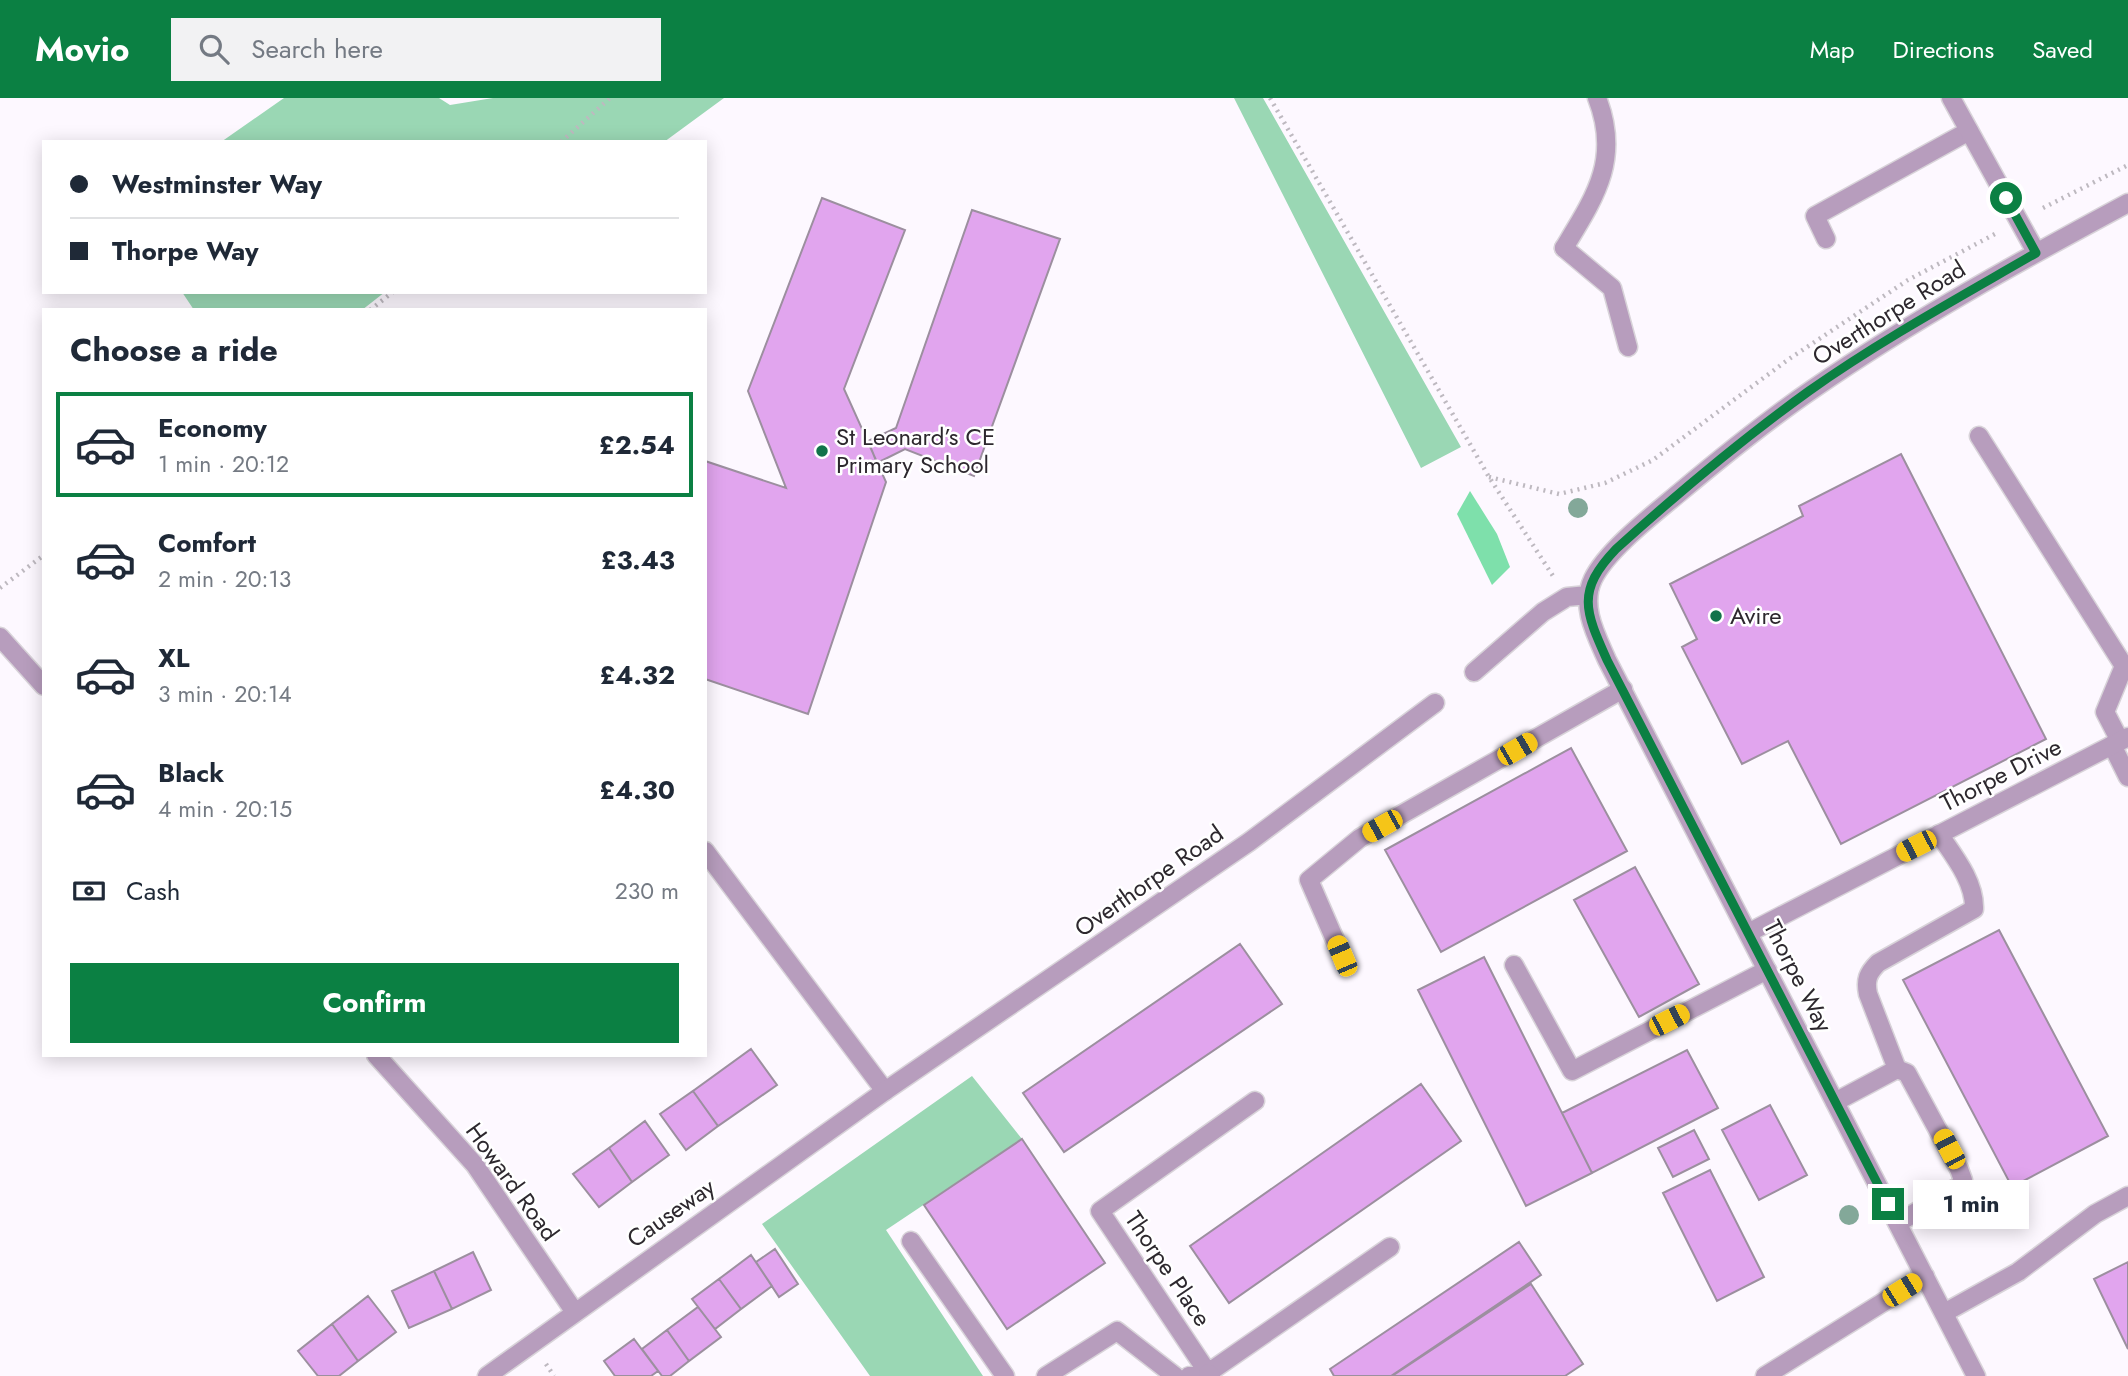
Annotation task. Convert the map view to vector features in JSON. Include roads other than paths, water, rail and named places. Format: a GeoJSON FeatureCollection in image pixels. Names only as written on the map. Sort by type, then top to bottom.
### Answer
{"type":"FeatureCollection","features":[{"type":"Feature","properties":{"kind":"street"},"geometry":{"type":"LineString","coordinates":[[1597,98],[1606,124],[1605,169],[1598,189],[1564,248],[1612,288],[1628,346]]}},
{"type":"Feature","properties":{"kind":"street"},"geometry":{"type":"LineString","coordinates":[[1951,98],[2036,253]]}},
{"type":"Feature","properties":{"kind":"street"},"geometry":{"type":"LineString","coordinates":[[1826,239],[1815,216],[1969,131]]}},
{"type":"Feature","properties":{"kind":"street","name":"Overthorpe Road"},"geometry":{"type":"LineString","coordinates":[[1588,595],[1593,579],[1616,549],[1741,442],[1812,389],[1886,341],[2036,253],[2128,203]]}},
{"type":"Feature","properties":{"kind":"street"},"geometry":{"type":"LineString","coordinates":[[1979,436],[2124,666],[2105,712],[2120,741],[2128,777]]}},
{"type":"Feature","properties":{"kind":"street"},"geometry":{"type":"LineString","coordinates":[[1474,672],[1543,612],[1567,597],[1588,595]]}},
{"type":"Feature","properties":{"kind":"street","name":"Thorpe Way"},"geometry":{"type":"LineString","coordinates":[[1588,595],[1592,623],[1623,689],[1976,1376]]}},
{"type":"Feature","properties":{"kind":"street"},"geometry":{"type":"LineString","coordinates":[[0,637],[42,684]]}},
{"type":"Feature","properties":{"kind":"street"},"geometry":{"type":"LineString","coordinates":[[1342,956],[1309,880],[1360,838],[1623,689]]}},
{"type":"Feature","properties":{"kind":"street","name":"Overthorpe Road"},"geometry":{"type":"LineString","coordinates":[[885,1091],[1249,842],[1435,703]]}},
{"type":"Feature","properties":{"kind":"street","name":"Thorpe Drive"},"geometry":{"type":"LineString","coordinates":[[1748,933],[2120,741]]}},
{"type":"Feature","properties":{"kind":"street"},"geometry":{"type":"LineString","coordinates":[[1898,1223],[1961,1185],[1963,1180],[1907,1073],[1897,1069],[1868,994],[1866,982],[1869,972],[1878,963],[1974,909],[1974,901],[1962,870],[1939,835]]}},
{"type":"Feature","properties":{"kind":"street"},"geometry":{"type":"LineString","coordinates":[[707,854],[885,1091]]}},
{"type":"Feature","properties":{"kind":"street"},"geometry":{"type":"LineString","coordinates":[[1514,965],[1572,1071],[1767,970]]}},
{"type":"Feature","properties":{"kind":"street","name":"Howard Road"},"geometry":{"type":"LineString","coordinates":[[378,1057],[475,1165],[574,1311]]}},
{"type":"Feature","properties":{"kind":"street"},"geometry":{"type":"LineString","coordinates":[[1835,1102],[1897,1069]]}},
{"type":"Feature","properties":{"kind":"street","name":"Causeway"},"geometry":{"type":"LineString","coordinates":[[487,1376],[574,1311],[885,1091]]}},
{"type":"Feature","properties":{"kind":"street","name":"Thorpe Place"},"geometry":{"type":"LineString","coordinates":[[1209,1374],[1100,1212],[1255,1101]]}},
{"type":"Feature","properties":{"kind":"street"},"geometry":{"type":"LineString","coordinates":[[1944,1313],[2018,1272],[2095,1214],[2128,1196]]}},
{"type":"Feature","properties":{"kind":"street"},"geometry":{"type":"LineString","coordinates":[[911,1241],[1005,1376]]}},
{"type":"Feature","properties":{"kind":"street"},"geometry":{"type":"LineString","coordinates":[[1189,1376],[1209,1374],[1390,1247]]}},
{"type":"Feature","properties":{"kind":"street"},"geometry":{"type":"LineString","coordinates":[[1765,1376],[1925,1276]]}},
{"type":"Feature","properties":{"kind":"street"},"geometry":{"type":"LineString","coordinates":[[1046,1376],[1117,1331],[1175,1376]]}},
{"type":"Feature","properties":{"kind":"place","name":"St Leonard’s CE Primary School"},"geometry":{"type":"Point","coordinates":[822,451]}},
{"type":"Feature","properties":{"kind":"place","name":"Avire"},"geometry":{"type":"Point","coordinates":[1716,616]}}]}
